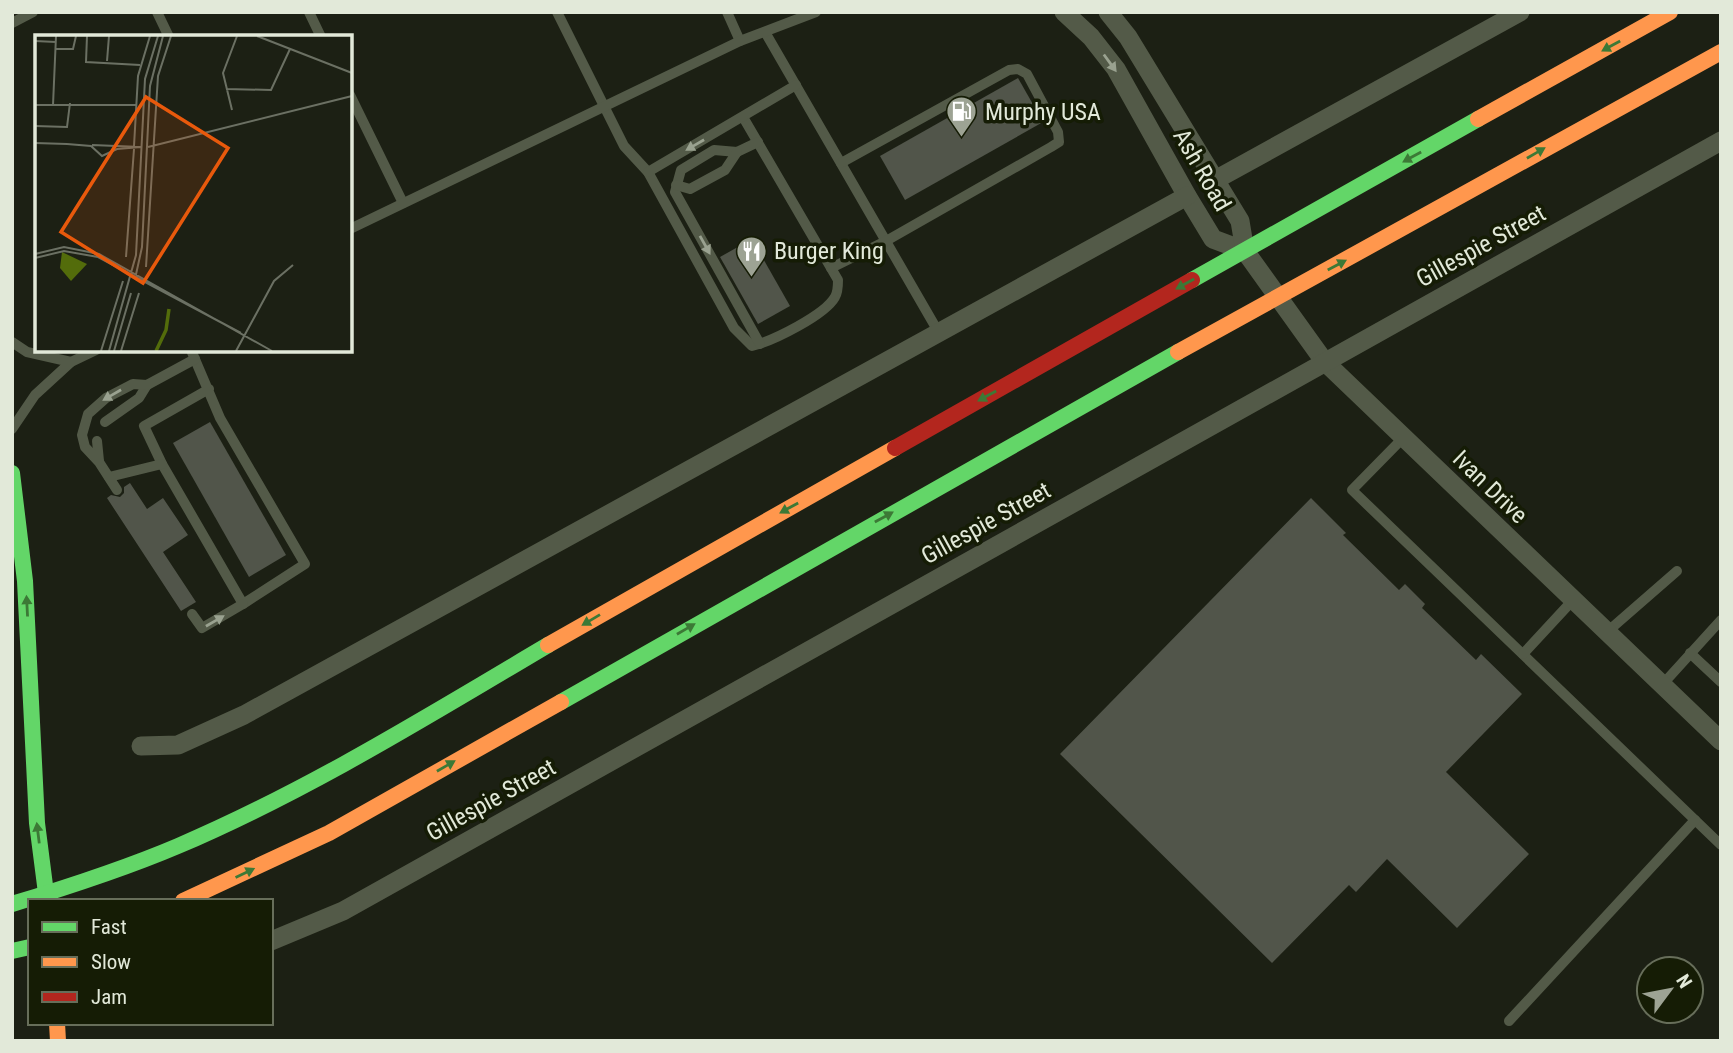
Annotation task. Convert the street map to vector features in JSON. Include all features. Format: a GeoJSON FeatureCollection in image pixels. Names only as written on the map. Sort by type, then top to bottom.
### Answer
{"type":"FeatureCollection","features":[{"type":"Feature","properties":{"kind":"main road"},"geometry":{"type":"LineString","coordinates":[[12,473],[25,581],[37,823],[46,898],[215,830],[404,731],[611,608],[1670,12]]}},
{"type":"Feature","properties":{"kind":"main road"},"geometry":{"type":"LineString","coordinates":[[187,899],[329,833],[1277,296],[1721,52]]}},
{"type":"Feature","properties":{"kind":"street","name":"Ash Road"},"geometry":{"type":"LineString","coordinates":[[1065,12],[1091,37],[1115,69],[1213,239],[1245,251]]}},
{"type":"Feature","properties":{"kind":"street","name":"Ash Road"},"geometry":{"type":"LineString","coordinates":[[1108,12],[1128,37],[1240,221],[1245,251]]}},
{"type":"Feature","properties":{"kind":"street"},"geometry":{"type":"LineString","coordinates":[[1215,180],[1520,12]]}},
{"type":"Feature","properties":{"kind":"street","name":"Gillespie Street"},"geometry":{"type":"LineString","coordinates":[[273,940],[343,911],[1721,141]]}},
{"type":"Feature","properties":{"kind":"street"},"geometry":{"type":"LineString","coordinates":[[141,746],[178,746],[244,715],[1187,196]]}},
{"type":"Feature","properties":{"kind":"street","name":"Ivan Drive"},"geometry":{"type":"LineString","coordinates":[[1245,251],[1324,362],[1721,741]]}},
{"type":"Feature","properties":{"kind":"lane"},"geometry":{"type":"LineString","coordinates":[[12,23],[33,12]]}},
{"type":"Feature","properties":{"kind":"lane"},"geometry":{"type":"LineString","coordinates":[[157,12],[168,35]]}},
{"type":"Feature","properties":{"kind":"lane"},"geometry":{"type":"LineString","coordinates":[[309,12],[320,35]]}},
{"type":"Feature","properties":{"kind":"lane"},"geometry":{"type":"LineString","coordinates":[[557,12],[624,146],[648,172],[734,328],[752,346],[766,343],[826,308],[836,295],[838,280],[743,117]]}},
{"type":"Feature","properties":{"kind":"lane"},"geometry":{"type":"LineString","coordinates":[[727,12],[740,41]]}},
{"type":"Feature","properties":{"kind":"lane"},"geometry":{"type":"LineString","coordinates":[[352,228],[740,41],[816,12]]}},
{"type":"Feature","properties":{"kind":"lane"},"geometry":{"type":"LineString","coordinates":[[765,32],[939,333]]}},
{"type":"Feature","properties":{"kind":"lane"},"geometry":{"type":"LineString","coordinates":[[831,268],[886,241],[1059,142],[1054,122],[1034,86],[1027,74],[1018,69],[1009,71],[841,163]]}},
{"type":"Feature","properties":{"kind":"lane"},"geometry":{"type":"LineString","coordinates":[[648,172],[796,85]]}},
{"type":"Feature","properties":{"kind":"lane"},"geometry":{"type":"LineString","coordinates":[[352,99],[403,203]]}},
{"type":"Feature","properties":{"kind":"lane"},"geometry":{"type":"LineString","coordinates":[[758,142],[737,152],[714,150],[681,170],[675,192],[760,344]]}},
{"type":"Feature","properties":{"kind":"lane"},"geometry":{"type":"LineString","coordinates":[[676,185],[690,189],[702,183],[725,170],[737,152]]}},
{"type":"Feature","properties":{"kind":"lane"},"geometry":{"type":"LineString","coordinates":[[12,342],[27,352],[71,362]]}},
{"type":"Feature","properties":{"kind":"lane"},"geometry":{"type":"LineString","coordinates":[[12,429],[35,395],[71,362],[92,352]]}},
{"type":"Feature","properties":{"kind":"lane"},"geometry":{"type":"LineString","coordinates":[[105,422],[139,398],[147,385],[193,354],[220,418],[305,564],[202,628],[192,614]]}},
{"type":"Feature","properties":{"kind":"lane"},"geometry":{"type":"LineString","coordinates":[[117,490],[99,462],[85,447],[82,435],[88,414],[106,398],[133,384],[147,385]]}},
{"type":"Feature","properties":{"kind":"lane"},"geometry":{"type":"LineString","coordinates":[[209,389],[144,426],[162,464],[243,604]]}},
{"type":"Feature","properties":{"kind":"lane"},"geometry":{"type":"LineString","coordinates":[[1403,438],[1352,490],[1721,845]]}},
{"type":"Feature","properties":{"kind":"lane"},"geometry":{"type":"LineString","coordinates":[[97,441],[99,462]]}},
{"type":"Feature","properties":{"kind":"lane"},"geometry":{"type":"LineString","coordinates":[[109,477],[162,464]]}},
{"type":"Feature","properties":{"kind":"lane"},"geometry":{"type":"LineString","coordinates":[[1607,632],[1677,571]]}},
{"type":"Feature","properties":{"kind":"lane"},"geometry":{"type":"LineString","coordinates":[[1522,654],[1573,600]]}},
{"type":"Feature","properties":{"kind":"lane"},"geometry":{"type":"LineString","coordinates":[[1662,685],[1721,620]]}},
{"type":"Feature","properties":{"kind":"lane"},"geometry":{"type":"LineString","coordinates":[[1690,653],[1721,682]]}},
{"type":"Feature","properties":{"kind":"lane"},"geometry":{"type":"LineString","coordinates":[[1509,1021],[1695,820]]}},
{"type":"Feature","properties":{"kind":"building","name":"Murphy USA"},"geometry":{"type":"Polygon","coordinates":[[[1018,78],[1043,122],[905,200],[880,156],[1018,78]]]}},
{"type":"Feature","properties":{"kind":"building","name":"Burger King"},"geometry":{"type":"Polygon","coordinates":[[[752,239],[790,306],[758,324],[720,257],[752,239]]]}},
{"type":"Feature","properties":{"kind":"building"},"geometry":{"type":"Polygon","coordinates":[[[210,422],[286,555],[249,577],[173,443],[210,422]]]}},
{"type":"Feature","properties":{"kind":"building"},"geometry":{"type":"Polygon","coordinates":[[[130,483],[147,509],[163,498],[188,535],[163,552],[196,602],[181,611],[107,498],[111,495],[120,497],[124,493],[124,487],[130,483]]]}},
{"type":"Feature","properties":{"kind":"building"},"geometry":{"type":"Polygon","coordinates":[[[1311,498],[1346,533],[1343,535],[1399,590],[1405,584],[1425,604],[1422,608],[1476,660],[1481,654],[1522,694],[1446,772],[1529,854],[1457,928],[1387,859],[1356,892],[1349,885],[1272,963],[1060,754],[1311,498]]]}},
{"type":"Feature","properties":{"kind":"traffic: fast"},"geometry":{"type":"LineString","coordinates":[[1192,280],[1478,119]]}},
{"type":"Feature","properties":{"kind":"traffic: fast"},"geometry":{"type":"LineString","coordinates":[[561,702],[1178,352]]}},
{"type":"Feature","properties":{"kind":"traffic: fast"},"geometry":{"type":"LineString","coordinates":[[12,473],[25,581],[37,823],[47,899]]}},
{"type":"Feature","properties":{"kind":"traffic: fast"},"geometry":{"type":"LineString","coordinates":[[12,904],[137,862],[226,824],[366,752],[548,645]]}},
{"type":"Feature","properties":{"kind":"traffic: fast"},"geometry":{"type":"LineString","coordinates":[[12,951],[28,947]]}},
{"type":"Feature","properties":{"kind":"traffic: slow"},"geometry":{"type":"LineString","coordinates":[[1478,119],[1670,12]]}},
{"type":"Feature","properties":{"kind":"traffic: slow"},"geometry":{"type":"LineString","coordinates":[[1178,352],[1721,52]]}},
{"type":"Feature","properties":{"kind":"traffic: slow"},"geometry":{"type":"LineString","coordinates":[[548,645],[895,448]]}},
{"type":"Feature","properties":{"kind":"traffic: slow"},"geometry":{"type":"LineString","coordinates":[[187,899],[329,833],[561,702]]}},
{"type":"Feature","properties":{"kind":"traffic: slow"},"geometry":{"type":"LineString","coordinates":[[57,1025],[58,1041]]}},
{"type":"Feature","properties":{"kind":"traffic: jam"},"geometry":{"type":"LineString","coordinates":[[895,448],[1192,280]]}},
{"type":"Feature","properties":{"kind":"place","name":"Murphy USA"},"geometry":{"type":"Point","coordinates":[962,139]}},
{"type":"Feature","properties":{"kind":"place","name":"Burger King"},"geometry":{"type":"Point","coordinates":[751,278]}}]}
